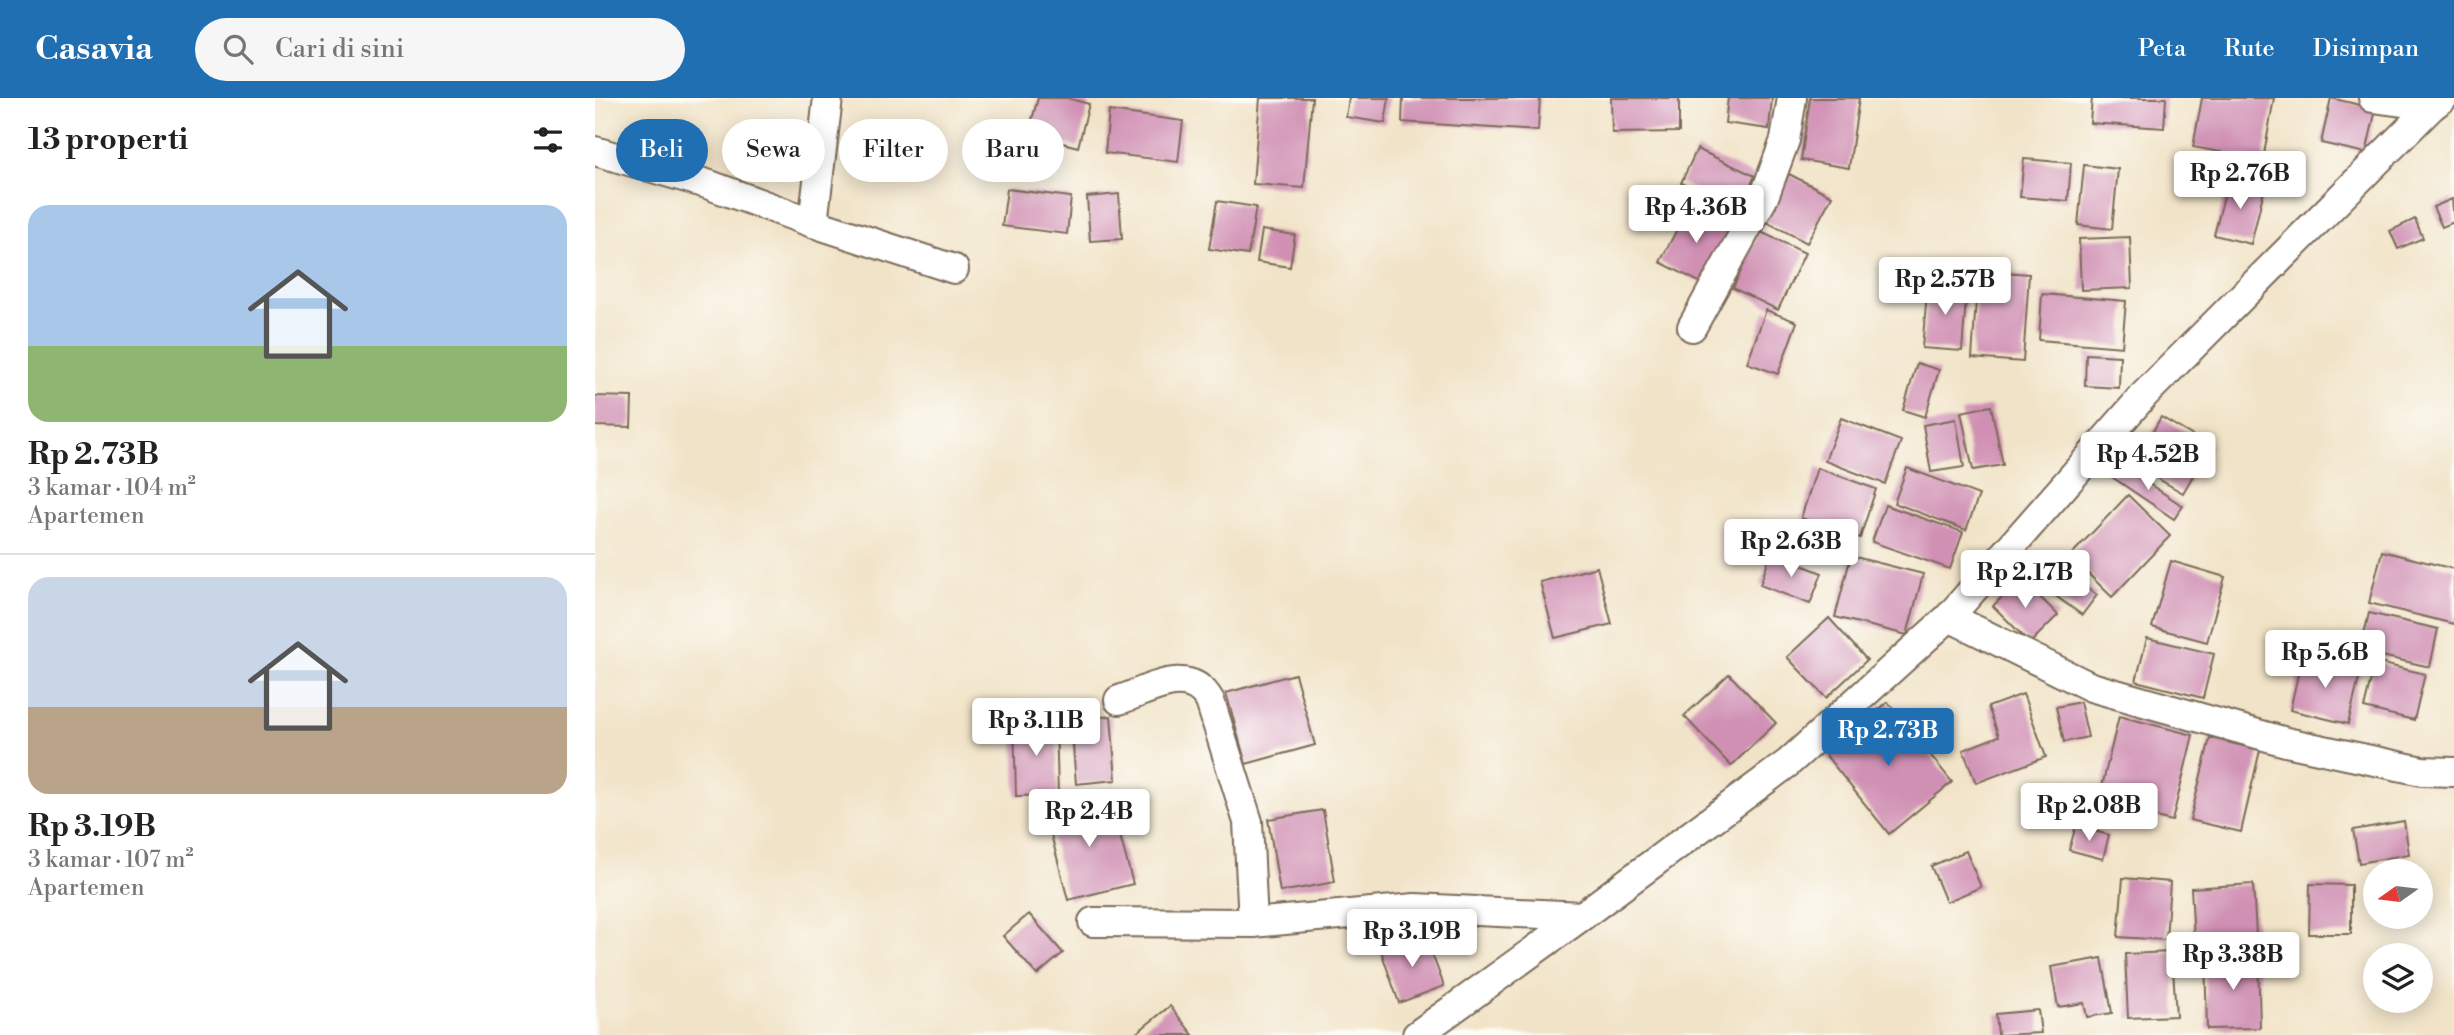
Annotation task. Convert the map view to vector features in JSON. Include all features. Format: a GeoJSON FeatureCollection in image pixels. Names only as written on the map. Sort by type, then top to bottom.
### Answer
{"type":"FeatureCollection","features":[{"type":"Feature","properties":{"kind":"street"},"geometry":{"type":"LineString","coordinates":[[813,223],[828,98]]}},
{"type":"Feature","properties":{"kind":"street"},"geometry":{"type":"LineString","coordinates":[[1692,327],[1764,197],[1785,140],[1792,98]]}},
{"type":"Feature","properties":{"kind":"street"},"geometry":{"type":"LineString","coordinates":[[2373,98],[2437,102]]}},
{"type":"Feature","properties":{"kind":"street"},"geometry":{"type":"LineString","coordinates":[[1417,1035],[1788,763],[1949,617],[2145,394],[2289,247],[2437,102]]}},
{"type":"Feature","properties":{"kind":"street"},"geometry":{"type":"LineString","coordinates":[[595,151],[707,184],[954,270]]}},
{"type":"Feature","properties":{"kind":"street"},"geometry":{"type":"LineString","coordinates":[[1949,617],[2091,687],[2286,742],[2422,771],[2454,772]]}},
{"type":"Feature","properties":{"kind":"street"},"geometry":{"type":"LineString","coordinates":[[1119,700],[1181,681],[1193,682],[1203,690],[1210,701],[1248,822],[1253,923]]}},
{"type":"Feature","properties":{"kind":"street"},"geometry":{"type":"LineString","coordinates":[[1093,922],[1253,923],[1415,908],[1582,916]]}},
{"type":"Feature","properties":{"kind":"building"},"geometry":{"type":"Polygon","coordinates":[[[1038,98],[1067,98],[1089,104],[1078,147],[1064,143],[1064,119],[1032,119],[1038,98]]]}},
{"type":"Feature","properties":{"kind":"building"},"geometry":{"type":"Polygon","coordinates":[[[1260,98],[1312,98],[1304,188],[1253,184],[1260,98]]]}},
{"type":"Feature","properties":{"kind":"building"},"geometry":{"type":"Polygon","coordinates":[[[1349,98],[1389,98],[1385,123],[1346,117],[1349,98]]]}},
{"type":"Feature","properties":{"kind":"building"},"geometry":{"type":"Polygon","coordinates":[[[1403,98],[1540,98],[1538,131],[1402,122],[1403,98]]]}},
{"type":"Feature","properties":{"kind":"building"},"geometry":{"type":"Polygon","coordinates":[[[1611,98],[1679,98],[1679,132],[1612,133],[1611,98]]]}},
{"type":"Feature","properties":{"kind":"building"},"geometry":{"type":"Polygon","coordinates":[[[1728,98],[1772,98],[1769,129],[1725,123],[1728,98]]]}},
{"type":"Feature","properties":{"kind":"building"},"geometry":{"type":"Polygon","coordinates":[[[1810,98],[1859,98],[1849,168],[1801,160],[1810,98]]]}},
{"type":"Feature","properties":{"kind":"building"},"geometry":{"type":"Polygon","coordinates":[[[2092,98],[2166,98],[2164,128],[2090,123],[2092,98]]]}},
{"type":"Feature","properties":{"kind":"building"},"geometry":{"type":"Polygon","coordinates":[[[2202,98],[2274,98],[2263,160],[2193,147],[2202,98]]]}},
{"type":"Feature","properties":{"kind":"building"},"geometry":{"type":"Polygon","coordinates":[[[2331,98],[2376,109],[2366,153],[2321,143],[2331,98]]]}},
{"type":"Feature","properties":{"kind":"building"},"geometry":{"type":"Polygon","coordinates":[[[1109,111],[1183,121],[1178,162],[1105,153],[1109,111]]]}},
{"type":"Feature","properties":{"kind":"building"},"geometry":{"type":"Polygon","coordinates":[[[1697,149],[1755,176],[1739,210],[1681,183],[1697,149]]]}},
{"type":"Feature","properties":{"kind":"building"},"geometry":{"type":"Polygon","coordinates":[[[2024,159],[2071,163],[2068,201],[2020,197],[2024,159]]]}},
{"type":"Feature","properties":{"kind":"building"},"geometry":{"type":"Polygon","coordinates":[[[2084,165],[2118,169],[2112,229],[2078,225],[2084,165]]]}},
{"type":"Feature","properties":{"kind":"building"},"geometry":{"type":"Polygon","coordinates":[[[1789,174],[1832,196],[1807,243],[1765,221],[1789,174]]]}},
{"type":"Feature","properties":{"kind":"building"},"geometry":{"type":"Polygon","coordinates":[[[2229,177],[2265,186],[2251,244],[2214,235],[2229,177]]]}},
{"type":"Feature","properties":{"kind":"building"},"geometry":{"type":"Polygon","coordinates":[[[1007,189],[1071,197],[1067,234],[1002,226],[1007,189]]]}},
{"type":"Feature","properties":{"kind":"building"},"geometry":{"type":"Polygon","coordinates":[[[1119,194],[1122,239],[1090,241],[1087,197],[1119,194]]]}},
{"type":"Feature","properties":{"kind":"building"},"geometry":{"type":"Polygon","coordinates":[[[2452,199],[2454,222],[2442,227],[2433,207],[2452,199]]]}},
{"type":"Feature","properties":{"kind":"building"},"geometry":{"type":"Polygon","coordinates":[[[1217,201],[1256,207],[1248,255],[1209,249],[1217,201]]]}},
{"type":"Feature","properties":{"kind":"building"},"geometry":{"type":"Polygon","coordinates":[[[1689,206],[1732,228],[1703,284],[1660,262],[1689,206]]]}},
{"type":"Feature","properties":{"kind":"building"},"geometry":{"type":"Polygon","coordinates":[[[2415,219],[2423,238],[2398,249],[2390,231],[2415,219]]]}},
{"type":"Feature","properties":{"kind":"building"},"geometry":{"type":"Polygon","coordinates":[[[1262,230],[1295,235],[1290,267],[1257,262],[1262,230]]]}},
{"type":"Feature","properties":{"kind":"building"},"geometry":{"type":"Polygon","coordinates":[[[1759,231],[1805,253],[1778,310],[1733,288],[1759,231]]]}},
{"type":"Feature","properties":{"kind":"building"},"geometry":{"type":"Polygon","coordinates":[[[2130,237],[2132,288],[2081,290],[2079,239],[2130,237]]]}},
{"type":"Feature","properties":{"kind":"building"},"geometry":{"type":"Polygon","coordinates":[[[1978,270],[2029,274],[2023,362],[1972,358],[1978,270]]]}},
{"type":"Feature","properties":{"kind":"building"},"geometry":{"type":"Polygon","coordinates":[[[1928,283],[1967,287],[1962,351],[1922,348],[1928,283]]]}},
{"type":"Feature","properties":{"kind":"building"},"geometry":{"type":"Polygon","coordinates":[[[2042,294],[2126,301],[2122,347],[2039,340],[2042,294]]]}},
{"type":"Feature","properties":{"kind":"building"},"geometry":{"type":"Polygon","coordinates":[[[1766,310],[1797,322],[1778,374],[1747,363],[1766,310]]]}},
{"type":"Feature","properties":{"kind":"building"},"geometry":{"type":"Polygon","coordinates":[[[2086,354],[2120,356],[2119,388],[2085,386],[2086,354]]]}},
{"type":"Feature","properties":{"kind":"building"},"geometry":{"type":"Polygon","coordinates":[[[1917,363],[1939,370],[1925,417],[1903,410],[1917,363]]]}},
{"type":"Feature","properties":{"kind":"building"},"geometry":{"type":"Polygon","coordinates":[[[595,396],[632,397],[631,427],[595,426],[595,396]]]}},
{"type":"Feature","properties":{"kind":"building"},"geometry":{"type":"Polygon","coordinates":[[[1991,406],[2003,465],[1973,470],[1961,412],[1991,406]]]}},
{"type":"Feature","properties":{"kind":"building"},"geometry":{"type":"Polygon","coordinates":[[[2161,417],[2210,446],[2183,493],[2134,465],[2161,417]]]}},
{"type":"Feature","properties":{"kind":"building"},"geometry":{"type":"Polygon","coordinates":[[[1841,418],[1901,441],[1885,484],[1825,461],[1841,418]]]}},
{"type":"Feature","properties":{"kind":"building"},"geometry":{"type":"Polygon","coordinates":[[[1956,419],[1964,467],[1931,472],[1923,425],[1956,419]]]}},
{"type":"Feature","properties":{"kind":"building"},"geometry":{"type":"Polygon","coordinates":[[[2120,465],[2183,506],[2174,519],[2112,477],[2120,465]]]}},
{"type":"Feature","properties":{"kind":"building"},"geometry":{"type":"Polygon","coordinates":[[[1817,468],[1876,489],[1860,538],[1801,518],[1817,468]]]}},
{"type":"Feature","properties":{"kind":"building"},"geometry":{"type":"Polygon","coordinates":[[[1907,468],[1979,495],[1966,530],[1894,503],[1907,468]]]}},
{"type":"Feature","properties":{"kind":"building"},"geometry":{"type":"Polygon","coordinates":[[[2128,495],[2170,536],[2112,597],[2070,556],[2128,495]]]}},
{"type":"Feature","properties":{"kind":"building"},"geometry":{"type":"Polygon","coordinates":[[[1885,505],[1963,532],[1950,569],[1872,542],[1885,505]]]}},
{"type":"Feature","properties":{"kind":"building"},"geometry":{"type":"Polygon","coordinates":[[[2382,551],[2454,569],[2454,624],[2369,603],[2382,551]]]}},
{"type":"Feature","properties":{"kind":"building"},"geometry":{"type":"Polygon","coordinates":[[[1771,553],[1822,573],[1810,604],[1760,585],[1771,553]]]}},
{"type":"Feature","properties":{"kind":"building"},"geometry":{"type":"Polygon","coordinates":[[[1851,556],[1923,574],[1907,635],[1835,617],[1851,556]]]}},
{"type":"Feature","properties":{"kind":"building"},"geometry":{"type":"Polygon","coordinates":[[[2171,561],[2225,577],[2207,642],[2152,627],[2171,561]]]}},
{"type":"Feature","properties":{"kind":"building"},"geometry":{"type":"Polygon","coordinates":[[[1597,567],[1612,624],[1555,638],[1540,582],[1597,567]]]}},
{"type":"Feature","properties":{"kind":"building"},"geometry":{"type":"Polygon","coordinates":[[[2060,569],[2097,595],[2082,615],[2046,589],[2060,569]]]}},
{"type":"Feature","properties":{"kind":"building"},"geometry":{"type":"Polygon","coordinates":[[[2021,578],[2058,615],[2030,643],[1993,606],[2021,578]]]}},
{"type":"Feature","properties":{"kind":"building"},"geometry":{"type":"Polygon","coordinates":[[[2369,613],[2438,629],[2430,667],[2360,651],[2369,613]]]}},
{"type":"Feature","properties":{"kind":"building"},"geometry":{"type":"Polygon","coordinates":[[[1829,618],[1867,660],[1826,698],[1787,657],[1829,618]]]}},
{"type":"Feature","properties":{"kind":"building"},"geometry":{"type":"Polygon","coordinates":[[[2147,638],[2214,654],[2203,698],[2136,681],[2147,638]]]}},
{"type":"Feature","properties":{"kind":"building"},"geometry":{"type":"Polygon","coordinates":[[[2302,657],[2361,670],[2348,724],[2290,710],[2302,657]]]}},
{"type":"Feature","properties":{"kind":"building"},"geometry":{"type":"Polygon","coordinates":[[[2375,662],[2425,674],[2414,720],[2364,708],[2375,662]]]}},
{"type":"Feature","properties":{"kind":"building"},"geometry":{"type":"Polygon","coordinates":[[[1295,674],[1315,745],[1246,764],[1226,693],[1295,674]]]}},
{"type":"Feature","properties":{"kind":"building"},"geometry":{"type":"Polygon","coordinates":[[[1729,674],[1776,723],[1731,766],[1684,716],[1729,674]]]}},
{"type":"Feature","properties":{"kind":"building"},"geometry":{"type":"Polygon","coordinates":[[[2023,694],[2046,757],[1976,783],[1963,750],[1999,736],[1988,707],[2023,694]]]}},
{"type":"Feature","properties":{"kind":"building"},"geometry":{"type":"Polygon","coordinates":[[[1888,702],[1952,782],[1889,834],[1824,753],[1888,702]]]}},
{"type":"Feature","properties":{"kind":"building"},"geometry":{"type":"Polygon","coordinates":[[[2080,702],[2088,737],[2064,742],[2056,707],[2080,702]]]}},
{"type":"Feature","properties":{"kind":"building"},"geometry":{"type":"Polygon","coordinates":[[[1111,716],[1116,780],[1076,784],[1071,720],[1111,716]]]}},
{"type":"Feature","properties":{"kind":"building"},"geometry":{"type":"Polygon","coordinates":[[[2119,716],[2193,735],[2172,821],[2098,803],[2119,716]]]}},
{"type":"Feature","properties":{"kind":"building"},"geometry":{"type":"Polygon","coordinates":[[[1056,720],[1058,795],[1016,796],[1014,721],[1056,720]]]}},
{"type":"Feature","properties":{"kind":"building"},"geometry":{"type":"Polygon","coordinates":[[[2210,738],[2260,750],[2241,832],[2190,820],[2210,738]]]}},
{"type":"Feature","properties":{"kind":"building"},"geometry":{"type":"Polygon","coordinates":[[[1110,798],[1133,884],[1068,900],[1046,815],[1110,798]]]}},
{"type":"Feature","properties":{"kind":"building"},"geometry":{"type":"Polygon","coordinates":[[[1323,810],[1335,882],[1280,892],[1268,819],[1323,810]]]}},
{"type":"Feature","properties":{"kind":"building"},"geometry":{"type":"Polygon","coordinates":[[[2404,821],[2409,854],[2363,859],[2363,862],[2359,863],[2353,830],[2404,821]]]}},
{"type":"Feature","properties":{"kind":"building"},"geometry":{"type":"Polygon","coordinates":[[[2076,826],[2109,835],[2103,859],[2069,850],[2076,826]]]}},
{"type":"Feature","properties":{"kind":"building"},"geometry":{"type":"Polygon","coordinates":[[[1966,851],[1981,887],[1946,902],[1931,866],[1966,851]]]}},
{"type":"Feature","properties":{"kind":"building"},"geometry":{"type":"Polygon","coordinates":[[[2123,878],[2170,882],[2166,940],[2118,937],[2123,878]]]}},
{"type":"Feature","properties":{"kind":"building"},"geometry":{"type":"Polygon","coordinates":[[[2253,884],[2256,935],[2194,939],[2191,888],[2253,884]]]}},
{"type":"Feature","properties":{"kind":"building"},"geometry":{"type":"Polygon","coordinates":[[[2310,884],[2351,885],[2351,934],[2309,934],[2310,884]]]}},
{"type":"Feature","properties":{"kind":"building"},"geometry":{"type":"Polygon","coordinates":[[[1029,914],[1063,953],[1037,975],[1003,936],[1029,914]]]}},
{"type":"Feature","properties":{"kind":"building"},"geometry":{"type":"Polygon","coordinates":[[[1425,935],[1444,986],[1399,1003],[1381,951],[1425,935]]]}},
{"type":"Feature","properties":{"kind":"building"},"geometry":{"type":"Polygon","coordinates":[[[2172,952],[2176,1016],[2128,1018],[2125,954],[2172,952]]]}},
{"type":"Feature","properties":{"kind":"building"},"geometry":{"type":"Polygon","coordinates":[[[2258,955],[2260,1028],[2207,1029],[2205,956],[2258,955]]]}},
{"type":"Feature","properties":{"kind":"building"},"geometry":{"type":"Polygon","coordinates":[[[2102,958],[2112,1013],[2087,1017],[2084,1003],[2058,1007],[2051,967],[2102,958]]]}},
{"type":"Feature","properties":{"kind":"building"},"geometry":{"type":"Polygon","coordinates":[[[1170,1006],[1193,1035],[1134,1035],[1170,1006]]]}},
{"type":"Feature","properties":{"kind":"building"},"geometry":{"type":"Polygon","coordinates":[[[2038,1010],[2041,1033],[1998,1035],[1996,1014],[2038,1010]]]}}]}
